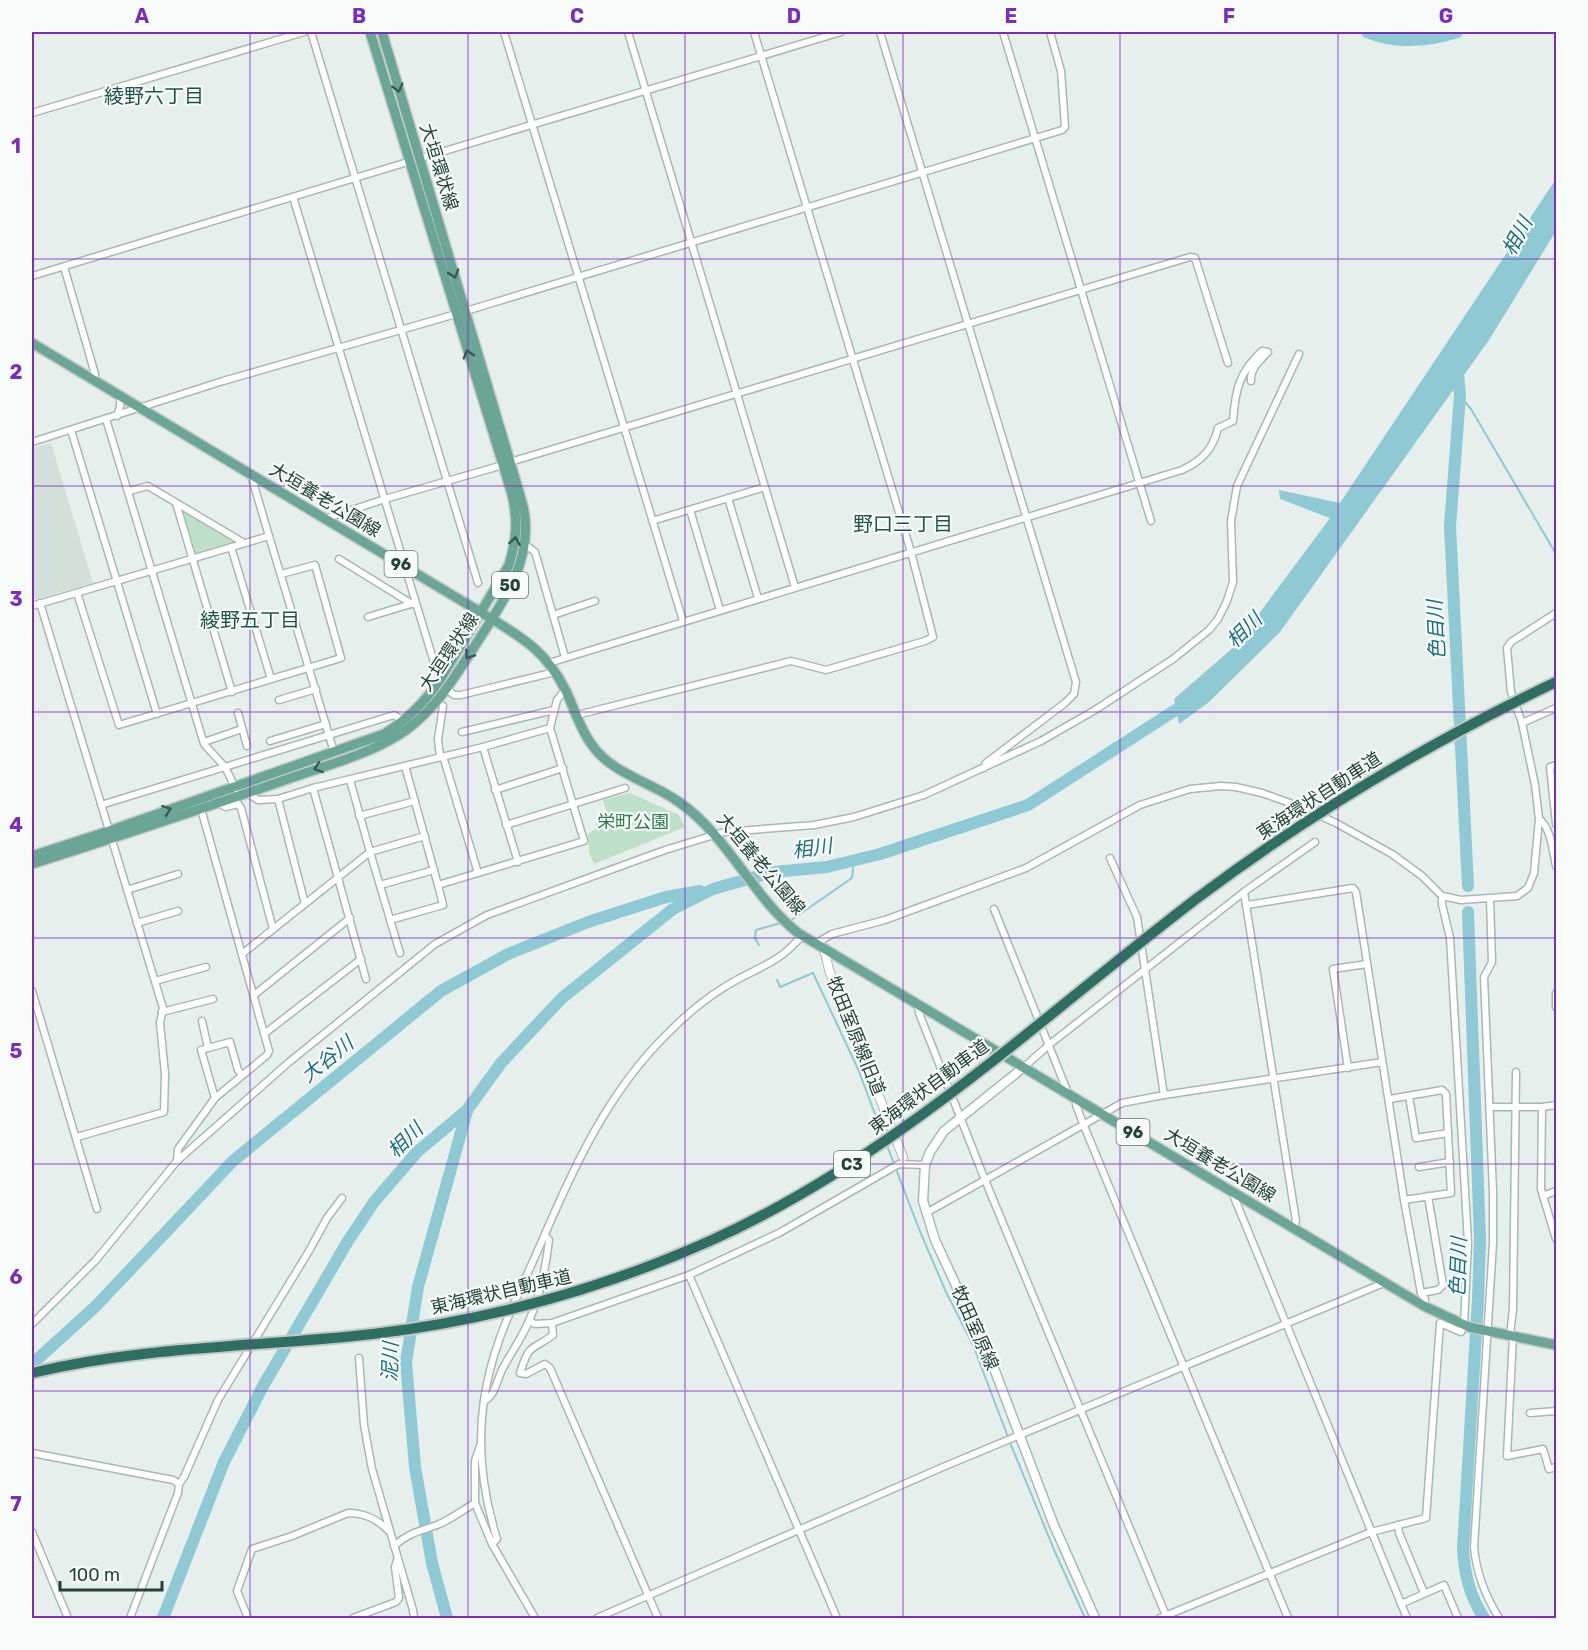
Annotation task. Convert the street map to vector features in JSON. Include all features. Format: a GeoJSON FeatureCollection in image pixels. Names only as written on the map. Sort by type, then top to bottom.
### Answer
{"type":"FeatureCollection","features":[{"type":"Feature","properties":{"kind":"highway","name":"東海環状自動車道"},"geometry":{"type":"LineString","coordinates":[[32,1373],[101,1359],[363,1335],[474,1317],[579,1290],[633,1272],[714,1239],[801,1195],[850,1165],[924,1114],[1180,912],[1285,836],[1431,746],[1557,682]]}},
{"type":"Feature","properties":{"kind":"main road","name":"大垣環状線"},"geometry":{"type":"LineString","coordinates":[[370,32],[415,160]]}},
{"type":"Feature","properties":{"kind":"main road","name":"大垣環状線"},"geometry":{"type":"LineString","coordinates":[[32,856],[201,809],[388,741],[422,717],[447,689],[492,619],[520,568],[526,544],[525,518],[415,160],[382,32]]}},
{"type":"Feature","properties":{"kind":"main road","name":"大垣養老公園線"},"geometry":{"type":"LineString","coordinates":[[32,343],[481,612],[538,650],[555,672],[591,744],[613,765],[677,800],[698,816],[773,910],[800,935],[1424,1306],[1466,1326],[1557,1345]]}},
{"type":"Feature","properties":{"kind":"main road","name":"大垣環状線"},"geometry":{"type":"LineString","coordinates":[[32,864],[235,786],[384,734],[415,712],[440,680],[509,565],[515,544],[517,518],[507,463]]}},
{"type":"Feature","properties":{"kind":"main road","name":"牧田室原線"},"geometry":{"type":"LineString","coordinates":[[1024,1067],[944,1131],[930,1152],[925,1165],[922,1192],[935,1240],[992,1363],[1017,1437],[1095,1618]]}},
{"type":"Feature","properties":{"kind":"street"},"geometry":{"type":"LineString","coordinates":[[32,113],[304,32]]}},
{"type":"Feature","properties":{"kind":"street"},"geometry":{"type":"LineString","coordinates":[[311,32],[478,583]]}},
{"type":"Feature","properties":{"kind":"street"},"geometry":{"type":"LineString","coordinates":[[504,32],[683,621]]}},
{"type":"Feature","properties":{"kind":"street"},"geometry":{"type":"LineString","coordinates":[[628,32],[795,587]]}},
{"type":"Feature","properties":{"kind":"street"},"geometry":{"type":"LineString","coordinates":[[577,715],[791,662],[826,670],[933,637],[853,359],[754,32]]}},
{"type":"Feature","properties":{"kind":"street"},"geometry":{"type":"LineString","coordinates":[[32,276],[841,32]]}},
{"type":"Feature","properties":{"kind":"street"},"geometry":{"type":"LineString","coordinates":[[880,32],[1076,682],[1074,694],[1065,703],[986,763],[984,769]]}},
{"type":"Feature","properties":{"kind":"street"},"geometry":{"type":"LineString","coordinates":[[1003,32],[1151,521]]}},
{"type":"Feature","properties":{"kind":"street"},"geometry":{"type":"LineString","coordinates":[[32,442],[338,347],[401,330],[1062,130],[1065,127],[1061,71],[1050,32]]}},
{"type":"Feature","properties":{"kind":"street"},"geometry":{"type":"LineString","coordinates":[[293,197],[385,499],[414,603],[436,669]]}},
{"type":"Feature","properties":{"kind":"street"},"geometry":{"type":"LineString","coordinates":[[324,519],[1190,257],[1195,258],[1228,363]]}},
{"type":"Feature","properties":{"kind":"street"},"geometry":{"type":"LineString","coordinates":[[64,267],[95,374],[94,381]]}},
{"type":"Feature","properties":{"kind":"street"},"geometry":{"type":"LineString","coordinates":[[549,663],[1182,470],[1198,462],[1209,451],[1218,428],[1233,421],[1235,398],[1242,375],[1249,362],[1262,351],[1268,352],[1255,365],[1251,381]]}},
{"type":"Feature","properties":{"kind":"street"},"geometry":{"type":"LineString","coordinates":[[32,1324],[96,1260],[177,1161],[288,1063],[435,944],[487,915],[540,894],[665,850],[717,837],[724,832],[814,825],[854,817],[924,795],[1041,741],[1095,710],[1173,659],[1209,630],[1218,619],[1227,601],[1233,582],[1230,521],[1237,486],[1299,354]]}},
{"type":"Feature","properties":{"kind":"street"},"geometry":{"type":"LineString","coordinates":[[117,416],[120,396]]}},
{"type":"Feature","properties":{"kind":"street"},"geometry":{"type":"LineString","coordinates":[[106,419],[204,742],[225,767],[235,786],[243,794],[258,800],[278,800],[313,788],[483,747],[550,728]]}},
{"type":"Feature","properties":{"kind":"street"},"geometry":{"type":"LineString","coordinates":[[71,430],[157,714]]}},
{"type":"Feature","properties":{"kind":"street"},"geometry":{"type":"LineString","coordinates":[[251,476],[334,752]]}},
{"type":"Feature","properties":{"kind":"street"},"geometry":{"type":"LineString","coordinates":[[129,491],[148,486],[244,543]]}},
{"type":"Feature","properties":{"kind":"street"},"geometry":{"type":"LineString","coordinates":[[652,521],[765,487]]}},
{"type":"Feature","properties":{"kind":"street"},"geometry":{"type":"LineString","coordinates":[[728,498],[758,598]]}},
{"type":"Feature","properties":{"kind":"street"},"geometry":{"type":"LineString","coordinates":[[176,503],[232,692]]}},
{"type":"Feature","properties":{"kind":"street"},"geometry":{"type":"LineString","coordinates":[[690,510],[720,610]]}},
{"type":"Feature","properties":{"kind":"street"},"geometry":{"type":"LineString","coordinates":[[32,606],[269,536]]}},
{"type":"Feature","properties":{"kind":"street"},"geometry":{"type":"LineString","coordinates":[[526,544],[535,552],[565,657]]}},
{"type":"Feature","properties":{"kind":"street"},"geometry":{"type":"LineString","coordinates":[[231,547],[271,680]]}},
{"type":"Feature","properties":{"kind":"street"},"geometry":{"type":"LineString","coordinates":[[339,559],[414,603]]}},
{"type":"Feature","properties":{"kind":"street"},"geometry":{"type":"LineString","coordinates":[[77,594],[118,725],[341,658],[315,565],[281,574]]}},
{"type":"Feature","properties":{"kind":"street"},"geometry":{"type":"LineString","coordinates":[[553,615],[595,601]]}},
{"type":"Feature","properties":{"kind":"street"},"geometry":{"type":"LineString","coordinates":[[40,603],[163,1008],[160,1023],[165,1074],[164,1112],[76,1137]]}},
{"type":"Feature","properties":{"kind":"street"},"geometry":{"type":"LineString","coordinates":[[368,617],[414,603]]}},
{"type":"Feature","properties":{"kind":"street"},"geometry":{"type":"LineString","coordinates":[[820,946],[832,934],[885,920],[1026,868],[1140,805],[1190,789],[1221,786],[1262,793],[1336,823],[1392,854],[1422,876],[1442,896],[1461,900],[1517,896],[1528,888],[1534,873],[1539,819],[1535,785],[1522,723],[1511,692],[1507,648],[1511,642],[1548,618],[1557,615]]}},
{"type":"Feature","properties":{"kind":"street"},"geometry":{"type":"LineString","coordinates":[[447,689],[454,695],[461,695],[555,672]]}},
{"type":"Feature","properties":{"kind":"street"},"geometry":{"type":"LineString","coordinates":[[279,700],[316,689]]}},
{"type":"Feature","properties":{"kind":"street"},"geometry":{"type":"LineString","coordinates":[[438,885],[584,841],[550,728],[557,700],[565,690]]}},
{"type":"Feature","properties":{"kind":"street"},"geometry":{"type":"LineString","coordinates":[[443,706],[438,739],[441,757],[478,873]]}},
{"type":"Feature","properties":{"kind":"street"},"geometry":{"type":"LineString","coordinates":[[1522,723],[1557,708]]}},
{"type":"Feature","properties":{"kind":"street"},"geometry":{"type":"LineString","coordinates":[[462,732],[554,710]]}},
{"type":"Feature","properties":{"kind":"street"},"geometry":{"type":"LineString","coordinates":[[238,713],[247,746]]}},
{"type":"Feature","properties":{"kind":"street"},"geometry":{"type":"LineString","coordinates":[[101,805],[394,715],[404,721]]}},
{"type":"Feature","properties":{"kind":"street"},"geometry":{"type":"LineString","coordinates":[[270,741],[326,724]]}},
{"type":"Feature","properties":{"kind":"street"},"geometry":{"type":"LineString","coordinates":[[204,742],[242,729]]}},
{"type":"Feature","properties":{"kind":"street"},"geometry":{"type":"LineString","coordinates":[[483,747],[518,862]]}},
{"type":"Feature","properties":{"kind":"street"},"geometry":{"type":"LineString","coordinates":[[1557,765],[1550,767],[1557,824]]}},
{"type":"Feature","properties":{"kind":"street"},"geometry":{"type":"LineString","coordinates":[[390,920],[443,905],[405,766]]}},
{"type":"Feature","properties":{"kind":"street"},"geometry":{"type":"LineString","coordinates":[[495,790],[563,768]]}},
{"type":"Feature","properties":{"kind":"street"},"geometry":{"type":"LineString","coordinates":[[350,780],[400,953]]}},
{"type":"Feature","properties":{"kind":"street"},"geometry":{"type":"LineString","coordinates":[[313,788],[366,979]]}},
{"type":"Feature","properties":{"kind":"street"},"geometry":{"type":"LineString","coordinates":[[506,825],[625,788]]}},
{"type":"Feature","properties":{"kind":"street"},"geometry":{"type":"LineString","coordinates":[[278,800],[305,904]]}},
{"type":"Feature","properties":{"kind":"street"},"geometry":{"type":"LineString","coordinates":[[360,816],[415,801]]}},
{"type":"Feature","properties":{"kind":"street"},"geometry":{"type":"LineString","coordinates":[[218,803],[226,807],[237,804],[241,808],[273,929]]}},
{"type":"Feature","properties":{"kind":"street"},"geometry":{"type":"LineString","coordinates":[[177,1161],[178,1149],[215,1098],[267,1056],[269,1051],[201,809]]}},
{"type":"Feature","properties":{"kind":"street"},"geometry":{"type":"LineString","coordinates":[[1539,819],[1544,823],[1548,833],[1557,866]]}},
{"type":"Feature","properties":{"kind":"street"},"geometry":{"type":"LineString","coordinates":[[242,954],[370,852],[425,836]]}},
{"type":"Feature","properties":{"kind":"street"},"geometry":{"type":"LineString","coordinates":[[1024,1067],[1144,969],[1244,892],[1315,843]]}},
{"type":"Feature","properties":{"kind":"street"},"geometry":{"type":"LineString","coordinates":[[1110,858],[1137,917],[1164,1095]]}},
{"type":"Feature","properties":{"kind":"street"},"geometry":{"type":"LineString","coordinates":[[380,885],[434,870]]}},
{"type":"Feature","properties":{"kind":"street"},"geometry":{"type":"LineString","coordinates":[[127,890],[178,874]]}},
{"type":"Feature","properties":{"kind":"street"},"geometry":{"type":"LineString","coordinates":[[1247,905],[1353,888],[1356,892],[1404,1200],[1421,1293],[1425,1299],[1424,1306]]}},
{"type":"Feature","properties":{"kind":"street"},"geometry":{"type":"LineString","coordinates":[[1244,892],[1296,1221],[1294,1228]]}},
{"type":"Feature","properties":{"kind":"street"},"geometry":{"type":"LineString","coordinates":[[918,1005],[919,1013],[960,1118],[1165,1618],[1371,1532],[1426,1518],[1440,1323],[1461,1332],[1466,1326],[1468,1242],[1450,938],[1442,896]]}},
{"type":"Feature","properties":{"kind":"street"},"geometry":{"type":"LineString","coordinates":[[1490,899],[1492,962],[1484,977],[1493,1233],[1485,1331],[1474,1556],[1486,1594],[1499,1618]]}},
{"type":"Feature","properties":{"kind":"street"},"geometry":{"type":"LineString","coordinates":[[994,909],[1288,1618]]}},
{"type":"Feature","properties":{"kind":"street"},"geometry":{"type":"LineString","coordinates":[[137,922],[178,911]]}},
{"type":"Feature","properties":{"kind":"street"},"geometry":{"type":"LineString","coordinates":[[254,995],[350,918]]}},
{"type":"Feature","properties":{"kind":"street"},"geometry":{"type":"LineString","coordinates":[[492,1544],[497,1539],[483,1481],[481,1444],[484,1401],[496,1346],[505,1321],[579,1160],[602,1115],[636,1068],[670,1031],[723,988],[780,957],[800,935]]}},
{"type":"Feature","properties":{"kind":"street","name":"牧田室原線旧道"},"geometry":{"type":"LineString","coordinates":[[820,946],[901,1161]]}},
{"type":"Feature","properties":{"kind":"street"},"geometry":{"type":"LineString","coordinates":[[264,1034],[361,959]]}},
{"type":"Feature","properties":{"kind":"street"},"geometry":{"type":"LineString","coordinates":[[1348,1068],[1333,969],[1367,964]]}},
{"type":"Feature","properties":{"kind":"street"},"geometry":{"type":"LineString","coordinates":[[155,981],[206,967]]}},
{"type":"Feature","properties":{"kind":"street"},"geometry":{"type":"LineString","coordinates":[[32,991],[98,1209]]}},
{"type":"Feature","properties":{"kind":"street"},"geometry":{"type":"LineString","coordinates":[[1557,993],[1557,1007]]}},
{"type":"Feature","properties":{"kind":"street"},"geometry":{"type":"LineString","coordinates":[[162,1012],[213,999]]}},
{"type":"Feature","properties":{"kind":"street"},"geometry":{"type":"LineString","coordinates":[[202,1021],[208,1048]]}},
{"type":"Feature","properties":{"kind":"street"},"geometry":{"type":"LineString","coordinates":[[215,1098],[201,1050],[230,1042],[238,1070],[242,1075]]}},
{"type":"Feature","properties":{"kind":"street"},"geometry":{"type":"LineString","coordinates":[[926,1213],[1122,1103],[1382,1062]]}},
{"type":"Feature","properties":{"kind":"street"},"geometry":{"type":"LineString","coordinates":[[1516,1072],[1513,1309],[1507,1456],[1543,1449],[1549,1470],[1557,1467]]}},
{"type":"Feature","properties":{"kind":"street"},"geometry":{"type":"LineString","coordinates":[[1390,1099],[1442,1090],[1446,1094],[1452,1193],[1404,1200]]}},
{"type":"Feature","properties":{"kind":"street"},"geometry":{"type":"LineString","coordinates":[[1409,1096],[1416,1138],[1448,1133]]}},
{"type":"Feature","properties":{"kind":"street"},"geometry":{"type":"LineString","coordinates":[[1490,1107],[1557,1105]]}},
{"type":"Feature","properties":{"kind":"street"},"geometry":{"type":"LineString","coordinates":[[1542,1107],[1541,1189],[1557,1239]]}},
{"type":"Feature","properties":{"kind":"street"},"geometry":{"type":"LineString","coordinates":[[529,1322],[552,1323],[689,1275],[779,1233],[901,1161],[925,1165]]}},
{"type":"Feature","properties":{"kind":"street"},"geometry":{"type":"LineString","coordinates":[[1419,1167],[1450,1162]]}},
{"type":"Feature","properties":{"kind":"street"},"geometry":{"type":"LineString","coordinates":[[1543,1196],[1557,1191]]}},
{"type":"Feature","properties":{"kind":"street"},"geometry":{"type":"LineString","coordinates":[[1232,1192],[1407,1618]]}},
{"type":"Feature","properties":{"kind":"street"},"geometry":{"type":"LineString","coordinates":[[1421,1293],[1438,1290],[1443,1285],[1428,1196]]}},
{"type":"Feature","properties":{"kind":"street"},"geometry":{"type":"LineString","coordinates":[[130,1618],[178,1494],[179,1484],[218,1401],[327,1218],[342,1198]]}},
{"type":"Feature","properties":{"kind":"street"},"geometry":{"type":"LineString","coordinates":[[484,1401],[489,1398],[529,1322],[548,1248],[549,1240],[544,1235]]}},
{"type":"Feature","properties":{"kind":"street"},"geometry":{"type":"LineString","coordinates":[[689,1275],[837,1618]]}},
{"type":"Feature","properties":{"kind":"street"},"geometry":{"type":"LineString","coordinates":[[597,1618],[1004,1442],[1386,1282]]}},
{"type":"Feature","properties":{"kind":"street"},"geometry":{"type":"LineString","coordinates":[[552,1323],[553,1335],[531,1347],[526,1353],[520,1373],[526,1374],[545,1364],[550,1368],[658,1618]]}},
{"type":"Feature","properties":{"kind":"street"},"geometry":{"type":"LineString","coordinates":[[359,1358],[364,1425],[372,1469],[414,1618]]}},
{"type":"Feature","properties":{"kind":"street"},"geometry":{"type":"LineString","coordinates":[[1530,1413],[1557,1411]]}},
{"type":"Feature","properties":{"kind":"street"},"geometry":{"type":"LineString","coordinates":[[481,1444],[475,1461],[475,1503],[492,1544],[535,1618]]}},
{"type":"Feature","properties":{"kind":"street"},"geometry":{"type":"LineString","coordinates":[[32,1453],[173,1480],[179,1484]]}},
{"type":"Feature","properties":{"kind":"street"},"geometry":{"type":"LineString","coordinates":[[394,1546],[415,1531],[439,1524],[475,1503]]}},
{"type":"Feature","properties":{"kind":"street"},"geometry":{"type":"LineString","coordinates":[[248,1618],[237,1591],[252,1549],[292,1536],[348,1512],[377,1520],[389,1532]]}},
{"type":"Feature","properties":{"kind":"street"},"geometry":{"type":"LineString","coordinates":[[1398,1525],[1399,1533],[1424,1593]]}},
{"type":"Feature","properties":{"kind":"street"},"geometry":{"type":"LineString","coordinates":[[32,1532],[68,1618]]}},
{"type":"Feature","properties":{"kind":"street"},"geometry":{"type":"LineString","coordinates":[[353,1618],[396,1602],[399,1598],[395,1567],[397,1559]]}},
{"type":"Feature","properties":{"kind":"street"},"geometry":{"type":"LineString","coordinates":[[1401,1604],[1444,1586],[1458,1618]]}},
{"type":"Feature","properties":{"kind":"shaded area"},"geometry":{"type":"Polygon","coordinates":[[[51,443],[93,583],[32,600],[32,448],[51,443]]]}},
{"type":"Feature","properties":{"kind":"green space"},"geometry":{"type":"Polygon","coordinates":[[[182,510],[234,542],[196,555],[182,510]]]}},
{"type":"Feature","properties":{"kind":"green space","name":"栄町公園"},"geometry":{"type":"Polygon","coordinates":[[[630,793],[679,815],[685,827],[594,864],[589,853],[588,834],[595,829],[597,816],[607,814],[603,800],[630,793]]]}},
{"type":"Feature","properties":{"kind":"water"},"geometry":{"type":"Polygon","coordinates":[[[1556,179],[1556,231],[1489,340],[1280,632],[1209,702],[1179,724],[1174,699],[1235,646],[1330,518],[1280,499],[1279,490],[1340,503],[1556,179]]]}},
{"type":"Feature","properties":{"kind":"waterway"},"geometry":{"type":"LineString","coordinates":[[1367,32],[1400,40],[1435,37],[1457,32]]}},
{"type":"Feature","properties":{"kind":"waterway","name":"色目川"},"geometry":{"type":"LineString","coordinates":[[1458,373],[1460,396],[1450,526],[1468,886]]}},
{"type":"Feature","properties":{"kind":"waterway"},"geometry":{"type":"LineString","coordinates":[[1460,396],[1471,409],[1556,554]]}},
{"type":"Feature","properties":{"kind":"waterway","name":"相川"},"geometry":{"type":"LineString","coordinates":[[163,1618],[224,1462],[263,1386],[348,1241],[374,1202],[417,1152],[467,1110],[501,1063],[562,998],[673,909],[713,889],[773,872],[827,867],[880,854],[1028,805],[1188,702]]}},
{"type":"Feature","properties":{"kind":"waterway"},"geometry":{"type":"LineString","coordinates":[[790,921],[852,878],[854,860]]}},
{"type":"Feature","properties":{"kind":"waterway","name":"大谷川"},"geometry":{"type":"LineString","coordinates":[[32,1364],[95,1307],[233,1161],[441,991],[508,954],[588,922],[666,897],[700,891]]}},
{"type":"Feature","properties":{"kind":"waterway","name":"色目川"},"geometry":{"type":"LineString","coordinates":[[1468,912],[1480,1239],[1463,1548],[1469,1584],[1484,1618]]}},
{"type":"Feature","properties":{"kind":"waterway"},"geometry":{"type":"LineString","coordinates":[[759,945],[755,938],[756,930],[781,923]]}},
{"type":"Feature","properties":{"kind":"waterway"},"geometry":{"type":"LineString","coordinates":[[777,980],[780,987],[813,973],[858,1069],[884,1138]]}},
{"type":"Feature","properties":{"kind":"waterway","name":"泥川"},"geometry":{"type":"LineString","coordinates":[[447,1618],[432,1563],[415,1467],[406,1362],[418,1287],[467,1111]]}},
{"type":"Feature","properties":{"kind":"waterway"},"geometry":{"type":"LineString","coordinates":[[886,1143],[919,1229],[946,1292],[973,1345],[1011,1445],[1085,1618]]}},
{"type":"Feature","properties":{"kind":"district","name":"綾野六丁目"},"geometry":{"type":"Point","coordinates":[154,96]}},
{"type":"Feature","properties":{"kind":"district","name":"野口三丁目"},"geometry":{"type":"Point","coordinates":[903,524]}},
{"type":"Feature","properties":{"kind":"district","name":"綾野五丁目"},"geometry":{"type":"Point","coordinates":[250,620]}}]}
